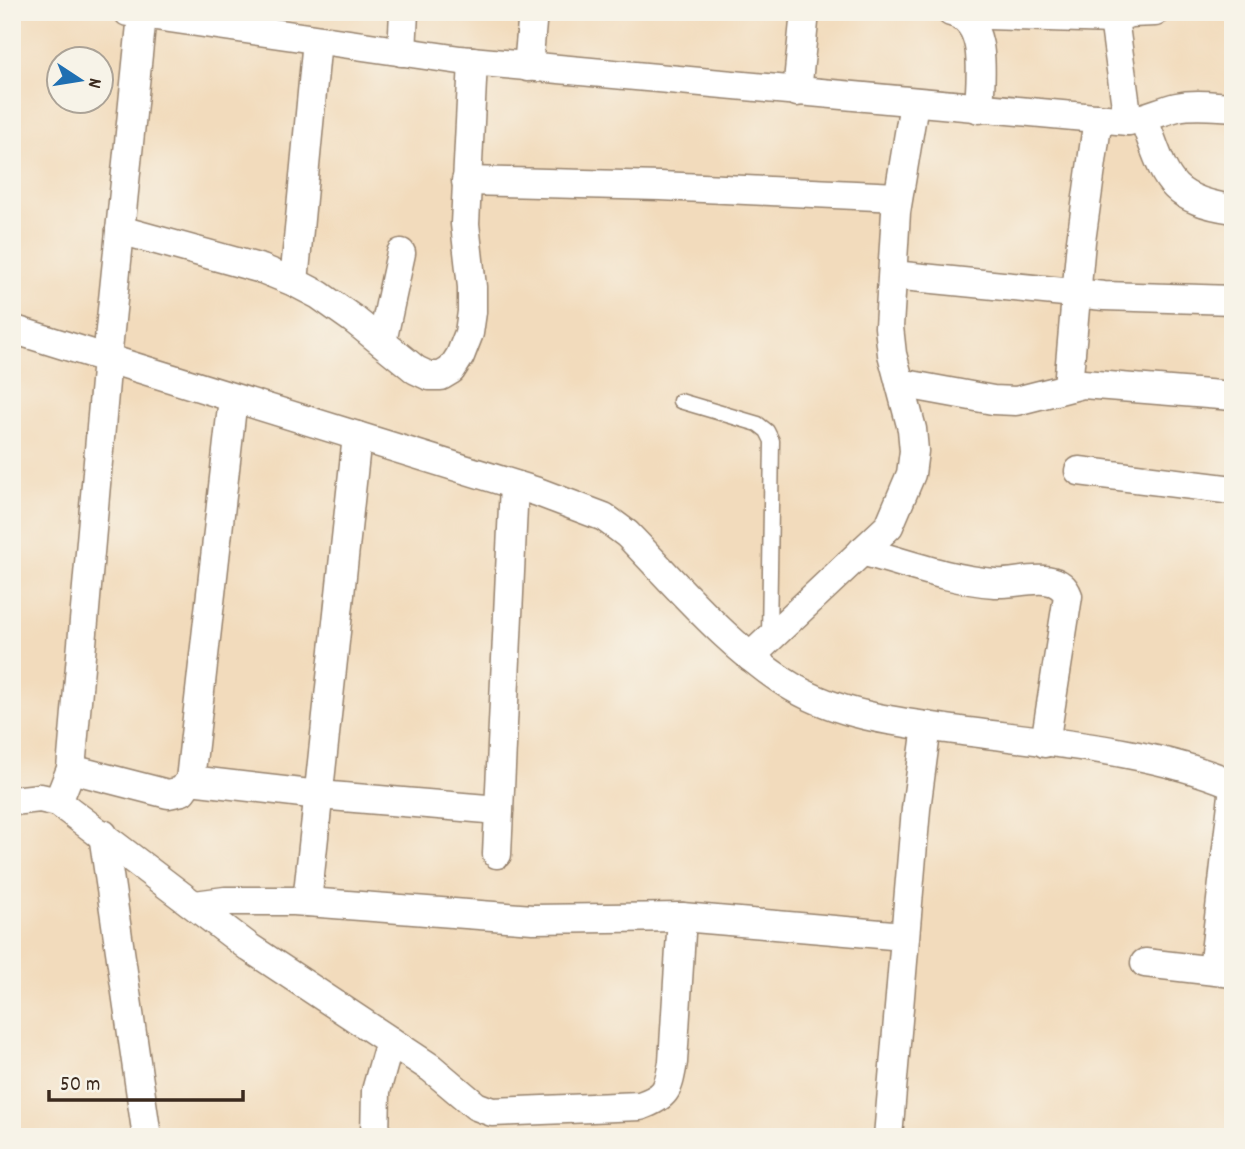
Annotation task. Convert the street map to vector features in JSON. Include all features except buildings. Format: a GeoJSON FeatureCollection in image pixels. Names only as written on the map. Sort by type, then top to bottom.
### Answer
{"type":"FeatureCollection","features":[{"type":"Feature","properties":{"kind":"street"},"geometry":{"type":"LineString","coordinates":[[402,52],[404,12]]}},
{"type":"Feature","properties":{"kind":"street"},"geometry":{"type":"LineString","coordinates":[[528,66],[533,12]]}},
{"type":"Feature","properties":{"kind":"street"},"geometry":{"type":"LineString","coordinates":[[797,92],[805,12]]}},
{"type":"Feature","properties":{"kind":"street"},"geometry":{"type":"LineString","coordinates":[[954,13],[1114,19],[1130,13],[1156,12]]}},
{"type":"Feature","properties":{"kind":"street"},"geometry":{"type":"LineString","coordinates":[[954,13],[971,26],[981,46],[979,109]]}},
{"type":"Feature","properties":{"kind":"street"},"geometry":{"type":"LineString","coordinates":[[58,802],[71,769],[120,230],[135,14],[473,61],[979,109],[1136,120],[1176,107],[1198,104],[1233,107]]}},
{"type":"Feature","properties":{"kind":"street"},"geometry":{"type":"LineString","coordinates":[[1114,19],[1136,120],[1175,189],[1190,199],[1233,209]]}},
{"type":"Feature","properties":{"kind":"street"},"geometry":{"type":"LineString","coordinates":[[295,282],[317,40]]}},
{"type":"Feature","properties":{"kind":"street"},"geometry":{"type":"LineString","coordinates":[[120,230],[262,269],[295,282],[320,295],[416,370],[429,376],[441,376],[451,370],[460,356],[469,333],[472,312],[465,224],[473,61]]}},
{"type":"Feature","properties":{"kind":"street"},"geometry":{"type":"LineString","coordinates":[[759,648],[889,526],[911,474],[914,451],[912,429],[892,354],[889,327],[898,197],[914,103]]}},
{"type":"Feature","properties":{"kind":"street"},"geometry":{"type":"LineString","coordinates":[[1069,386],[1086,197],[1098,118]]}},
{"type":"Feature","properties":{"kind":"street"},"geometry":{"type":"LineString","coordinates":[[466,181],[660,186],[898,197]]}},
{"type":"Feature","properties":{"kind":"street"},"geometry":{"type":"LineString","coordinates":[[382,342],[401,254]]}},
{"type":"Feature","properties":{"kind":"street"},"geometry":{"type":"LineString","coordinates":[[893,275],[1077,293],[1233,300]]}},
{"type":"Feature","properties":{"kind":"street"},"geometry":{"type":"LineString","coordinates":[[12,330],[573,503],[604,517],[759,648],[795,688],[827,704],[865,715],[927,726],[1127,755],[1175,765],[1233,784]]}},
{"type":"Feature","properties":{"kind":"street"},"geometry":{"type":"LineString","coordinates":[[900,383],[1005,401],[1036,397],[1083,384],[1233,396]]}},
{"type":"Feature","properties":{"kind":"street"},"geometry":{"type":"LineString","coordinates":[[71,769],[168,794],[182,791],[190,780],[233,398]]}},
{"type":"Feature","properties":{"kind":"street"},"geometry":{"type":"LineString","coordinates":[[307,902],[357,436]]}},
{"type":"Feature","properties":{"kind":"street"},"geometry":{"type":"LineString","coordinates":[[1079,471],[1233,490]]}},
{"type":"Feature","properties":{"kind":"street"},"geometry":{"type":"LineString","coordinates":[[497,854],[514,485]]}},
{"type":"Feature","properties":{"kind":"street"},"geometry":{"type":"LineString","coordinates":[[862,551],[968,580],[995,584],[1044,580],[1056,582],[1065,588],[1068,596],[1045,743]]}},
{"type":"Feature","properties":{"kind":"street"},"geometry":{"type":"LineString","coordinates":[[888,1137],[916,809],[927,726]]}},
{"type":"Feature","properties":{"kind":"street"},"geometry":{"type":"LineString","coordinates":[[190,780],[319,795],[499,810]]}},
{"type":"Feature","properties":{"kind":"street"},"geometry":{"type":"LineString","coordinates":[[1145,963],[1223,972],[1233,795]]}},
{"type":"Feature","properties":{"kind":"street"},"geometry":{"type":"LineString","coordinates":[[12,801],[40,798],[58,802],[250,948],[431,1068],[476,1106],[492,1112],[640,1106],[659,1100],[668,1085],[673,1062],[682,917]]}},
{"type":"Feature","properties":{"kind":"street"},"geometry":{"type":"LineString","coordinates":[[103,834],[147,1137]]}},
{"type":"Feature","properties":{"kind":"street"},"geometry":{"type":"LineString","coordinates":[[195,905],[225,901],[307,902],[533,919],[682,917],[904,936]]}},
{"type":"Feature","properties":{"kind":"street"},"geometry":{"type":"LineString","coordinates":[[375,1137],[376,1091],[390,1041]]}},
{"type":"Feature","properties":{"kind":"lane"},"geometry":{"type":"LineString","coordinates":[[680,401],[758,424],[767,431],[772,441],[759,648]]}}]}
